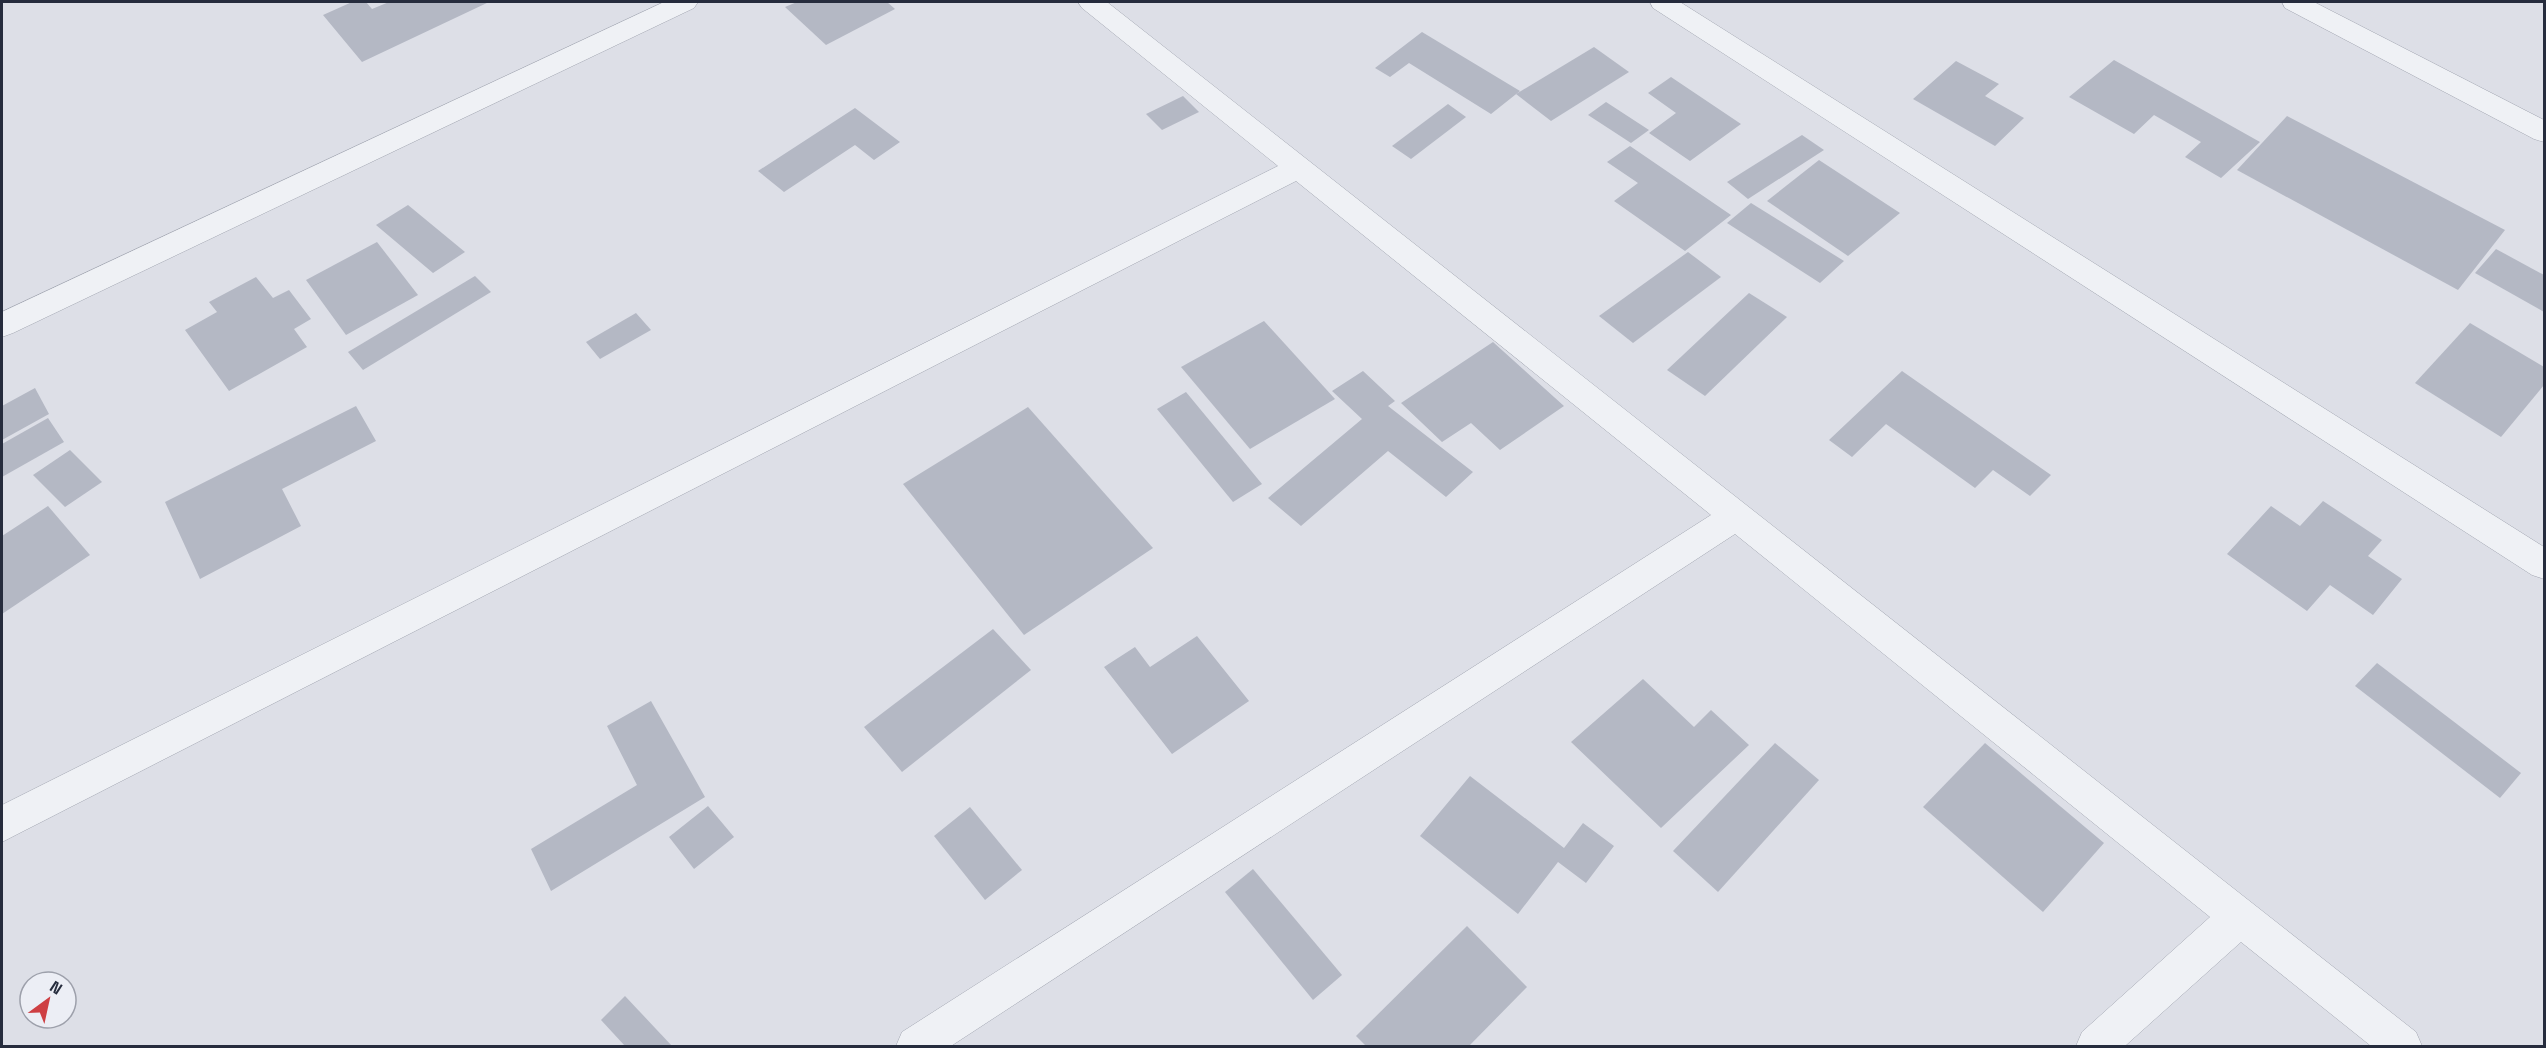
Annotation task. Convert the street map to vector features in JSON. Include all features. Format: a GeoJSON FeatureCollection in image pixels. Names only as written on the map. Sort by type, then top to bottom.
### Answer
{"type":"FeatureCollection","features":[{"type":"Feature","properties":{"kind":"street"},"geometry":{"type":"LineString","coordinates":[[2,325],[685,2]]}},
{"type":"Feature","properties":{"kind":"street"},"geometry":{"type":"LineString","coordinates":[[1091,2],[2402,1047]]}},
{"type":"Feature","properties":{"kind":"street"},"geometry":{"type":"LineString","coordinates":[[1662,2],[2544,565]]}},
{"type":"Feature","properties":{"kind":"street"},"geometry":{"type":"LineString","coordinates":[[2294,2],[2544,132]]}},
{"type":"Feature","properties":{"kind":"street"},"geometry":{"type":"LineString","coordinates":[[2,824],[1299,167]]}},
{"type":"Feature","properties":{"kind":"street"},"geometry":{"type":"LineString","coordinates":[[916,1047],[1736,516]]}},
{"type":"Feature","properties":{"kind":"street"},"geometry":{"type":"LineString","coordinates":[[2096,1047],[2239,917]]}},
{"type":"Feature","properties":{"kind":"building"},"geometry":{"type":"Polygon","coordinates":[[[352,2],[366,2],[372,9],[389,2],[489,2],[362,62],[323,15],[352,2]]]}},
{"type":"Feature","properties":{"kind":"building"},"geometry":{"type":"Polygon","coordinates":[[[797,2],[887,2],[895,9],[826,45],[785,7],[797,2]]]}},
{"type":"Feature","properties":{"kind":"building"},"geometry":{"type":"Polygon","coordinates":[[[1422,32],[1520,91],[1491,114],[1409,63],[1390,77],[1375,68],[1422,32]]]}},
{"type":"Feature","properties":{"kind":"building"},"geometry":{"type":"Polygon","coordinates":[[[1594,47],[1629,72],[1551,121],[1516,94],[1594,47]]]}},
{"type":"Feature","properties":{"kind":"building"},"geometry":{"type":"Polygon","coordinates":[[[2114,60],[2260,142],[2221,178],[2185,157],[2201,142],[2154,115],[2134,134],[2069,97],[2114,60]]]}},
{"type":"Feature","properties":{"kind":"building"},"geometry":{"type":"Polygon","coordinates":[[[1956,61],[1999,84],[1985,96],[2024,118],[1995,146],[1913,99],[1956,61]]]}},
{"type":"Feature","properties":{"kind":"building"},"geometry":{"type":"Polygon","coordinates":[[[1671,77],[1741,124],[1690,161],[1649,133],[1676,113],[1648,93],[1671,77]]]}},
{"type":"Feature","properties":{"kind":"building"},"geometry":{"type":"Polygon","coordinates":[[[1183,96],[1199,112],[1162,130],[1146,114],[1183,96]]]}},
{"type":"Feature","properties":{"kind":"building"},"geometry":{"type":"Polygon","coordinates":[[[1606,102],[1649,130],[1631,143],[1588,115],[1606,102]]]}},
{"type":"Feature","properties":{"kind":"building"},"geometry":{"type":"Polygon","coordinates":[[[1448,104],[1466,117],[1411,159],[1392,146],[1448,104]]]}},
{"type":"Feature","properties":{"kind":"building"},"geometry":{"type":"Polygon","coordinates":[[[855,108],[900,142],[874,160],[855,145],[784,192],[758,171],[855,108]]]}},
{"type":"Feature","properties":{"kind":"building"},"geometry":{"type":"Polygon","coordinates":[[[2287,116],[2505,230],[2458,290],[2237,170],[2287,116]]]}},
{"type":"Feature","properties":{"kind":"building"},"geometry":{"type":"Polygon","coordinates":[[[1802,135],[1824,150],[1748,199],[1727,182],[1802,135]]]}},
{"type":"Feature","properties":{"kind":"building"},"geometry":{"type":"Polygon","coordinates":[[[1630,146],[1731,215],[1685,251],[1614,201],[1638,183],[1607,162],[1630,146]]]}},
{"type":"Feature","properties":{"kind":"building"},"geometry":{"type":"Polygon","coordinates":[[[1819,160],[1900,213],[1848,256],[1767,201],[1819,160]]]}},
{"type":"Feature","properties":{"kind":"building"},"geometry":{"type":"Polygon","coordinates":[[[1751,203],[1844,261],[1820,283],[1727,223],[1751,203]]]}},
{"type":"Feature","properties":{"kind":"building"},"geometry":{"type":"Polygon","coordinates":[[[408,205],[465,252],[433,273],[376,225],[408,205]]]}},
{"type":"Feature","properties":{"kind":"building"},"geometry":{"type":"Polygon","coordinates":[[[377,242],[418,295],[346,335],[306,280],[377,242]]]}},
{"type":"Feature","properties":{"kind":"building"},"geometry":{"type":"Polygon","coordinates":[[[2496,249],[2544,275],[2544,312],[2475,273],[2496,249]]]}},
{"type":"Feature","properties":{"kind":"building"},"geometry":{"type":"Polygon","coordinates":[[[1688,252],[1721,277],[1633,343],[1599,316],[1688,252]]]}},
{"type":"Feature","properties":{"kind":"building"},"geometry":{"type":"Polygon","coordinates":[[[475,276],[491,292],[363,370],[348,352],[475,276]]]}},
{"type":"Feature","properties":{"kind":"building"},"geometry":{"type":"Polygon","coordinates":[[[256,277],[273,298],[289,290],[311,319],[294,329],[307,347],[229,391],[185,330],[217,312],[209,302],[256,277]]]}},
{"type":"Feature","properties":{"kind":"building"},"geometry":{"type":"Polygon","coordinates":[[[1749,293],[1787,317],[1705,396],[1667,370],[1749,293]]]}},
{"type":"Feature","properties":{"kind":"building"},"geometry":{"type":"Polygon","coordinates":[[[636,313],[651,330],[600,359],[586,342],[636,313]]]}},
{"type":"Feature","properties":{"kind":"building"},"geometry":{"type":"Polygon","coordinates":[[[1264,321],[1335,399],[1250,449],[1181,367],[1264,321]]]}},
{"type":"Feature","properties":{"kind":"building"},"geometry":{"type":"Polygon","coordinates":[[[2470,323],[2544,367],[2544,385],[2501,437],[2415,383],[2470,323]]]}},
{"type":"Feature","properties":{"kind":"building"},"geometry":{"type":"Polygon","coordinates":[[[1493,342],[1564,406],[1500,450],[1471,423],[1442,442],[1401,403],[1493,342]]]}},
{"type":"Feature","properties":{"kind":"building"},"geometry":{"type":"Polygon","coordinates":[[[1363,371],[1395,401],[1388,406],[1473,472],[1446,497],[1388,451],[1301,526],[1268,498],[1362,419],[1332,391],[1363,371]]]}},
{"type":"Feature","properties":{"kind":"building"},"geometry":{"type":"Polygon","coordinates":[[[1902,371],[2051,475],[2030,496],[1993,470],[1975,488],[1886,424],[1852,457],[1829,440],[1902,371]]]}},
{"type":"Feature","properties":{"kind":"building"},"geometry":{"type":"Polygon","coordinates":[[[35,388],[49,414],[2,440],[2,406],[35,388]]]}},
{"type":"Feature","properties":{"kind":"building"},"geometry":{"type":"Polygon","coordinates":[[[1186,392],[1262,484],[1233,502],[1157,409],[1186,392]]]}},
{"type":"Feature","properties":{"kind":"building"},"geometry":{"type":"Polygon","coordinates":[[[356,406],[376,441],[282,489],[301,526],[200,579],[165,502],[356,406]]]}},
{"type":"Feature","properties":{"kind":"building"},"geometry":{"type":"Polygon","coordinates":[[[1028,407],[1153,548],[1024,635],[903,484],[1028,407]]]}},
{"type":"Feature","properties":{"kind":"building"},"geometry":{"type":"Polygon","coordinates":[[[48,418],[64,442],[2,477],[2,444],[48,418]]]}},
{"type":"Feature","properties":{"kind":"building"},"geometry":{"type":"Polygon","coordinates":[[[70,450],[102,482],[65,507],[33,475],[70,450]]]}},
{"type":"Feature","properties":{"kind":"building"},"geometry":{"type":"Polygon","coordinates":[[[2323,501],[2382,540],[2368,556],[2402,579],[2373,615],[2330,585],[2307,611],[2227,554],[2271,506],[2300,526],[2323,501]]]}},
{"type":"Feature","properties":{"kind":"building"},"geometry":{"type":"Polygon","coordinates":[[[48,506],[90,555],[2,614],[2,536],[48,506]]]}},
{"type":"Feature","properties":{"kind":"building"},"geometry":{"type":"Polygon","coordinates":[[[993,629],[1031,670],[902,772],[864,727],[993,629]]]}},
{"type":"Feature","properties":{"kind":"building"},"geometry":{"type":"Polygon","coordinates":[[[1197,636],[1249,701],[1172,754],[1104,667],[1135,647],[1150,667],[1197,636]]]}},
{"type":"Feature","properties":{"kind":"building"},"geometry":{"type":"Polygon","coordinates":[[[2377,663],[2521,773],[2500,798],[2355,686],[2377,663]]]}},
{"type":"Feature","properties":{"kind":"building"},"geometry":{"type":"Polygon","coordinates":[[[1643,679],[1694,727],[1711,710],[1749,745],[1661,828],[1571,742],[1643,679]]]}},
{"type":"Feature","properties":{"kind":"building"},"geometry":{"type":"Polygon","coordinates":[[[651,701],[705,797],[551,891],[531,849],[637,785],[607,726],[651,701]]]}},
{"type":"Feature","properties":{"kind":"building"},"geometry":{"type":"Polygon","coordinates":[[[1775,743],[1819,780],[1718,892],[1673,851],[1775,743]]]}},
{"type":"Feature","properties":{"kind":"building"},"geometry":{"type":"Polygon","coordinates":[[[1985,743],[2104,843],[2043,912],[1923,807],[1985,743]]]}},
{"type":"Feature","properties":{"kind":"building"},"geometry":{"type":"Polygon","coordinates":[[[1470,776],[1564,848],[1583,823],[1614,846],[1586,883],[1558,862],[1518,914],[1420,836],[1470,776]]]}},
{"type":"Feature","properties":{"kind":"building"},"geometry":{"type":"Polygon","coordinates":[[[708,806],[734,837],[694,869],[669,837],[708,806]]]}},
{"type":"Feature","properties":{"kind":"building"},"geometry":{"type":"Polygon","coordinates":[[[970,807],[1022,870],[985,900],[934,836],[970,807]]]}},
{"type":"Feature","properties":{"kind":"building"},"geometry":{"type":"Polygon","coordinates":[[[1253,869],[1342,975],[1313,1000],[1225,892],[1253,869]]]}},
{"type":"Feature","properties":{"kind":"building"},"geometry":{"type":"Polygon","coordinates":[[[1467,926],[1527,987],[1469,1046],[1366,1046],[1356,1036],[1467,926]]]}},
{"type":"Feature","properties":{"kind":"building"},"geometry":{"type":"Polygon","coordinates":[[[625,996],[672,1046],[625,1046],[601,1020],[625,996]]]}}]}
